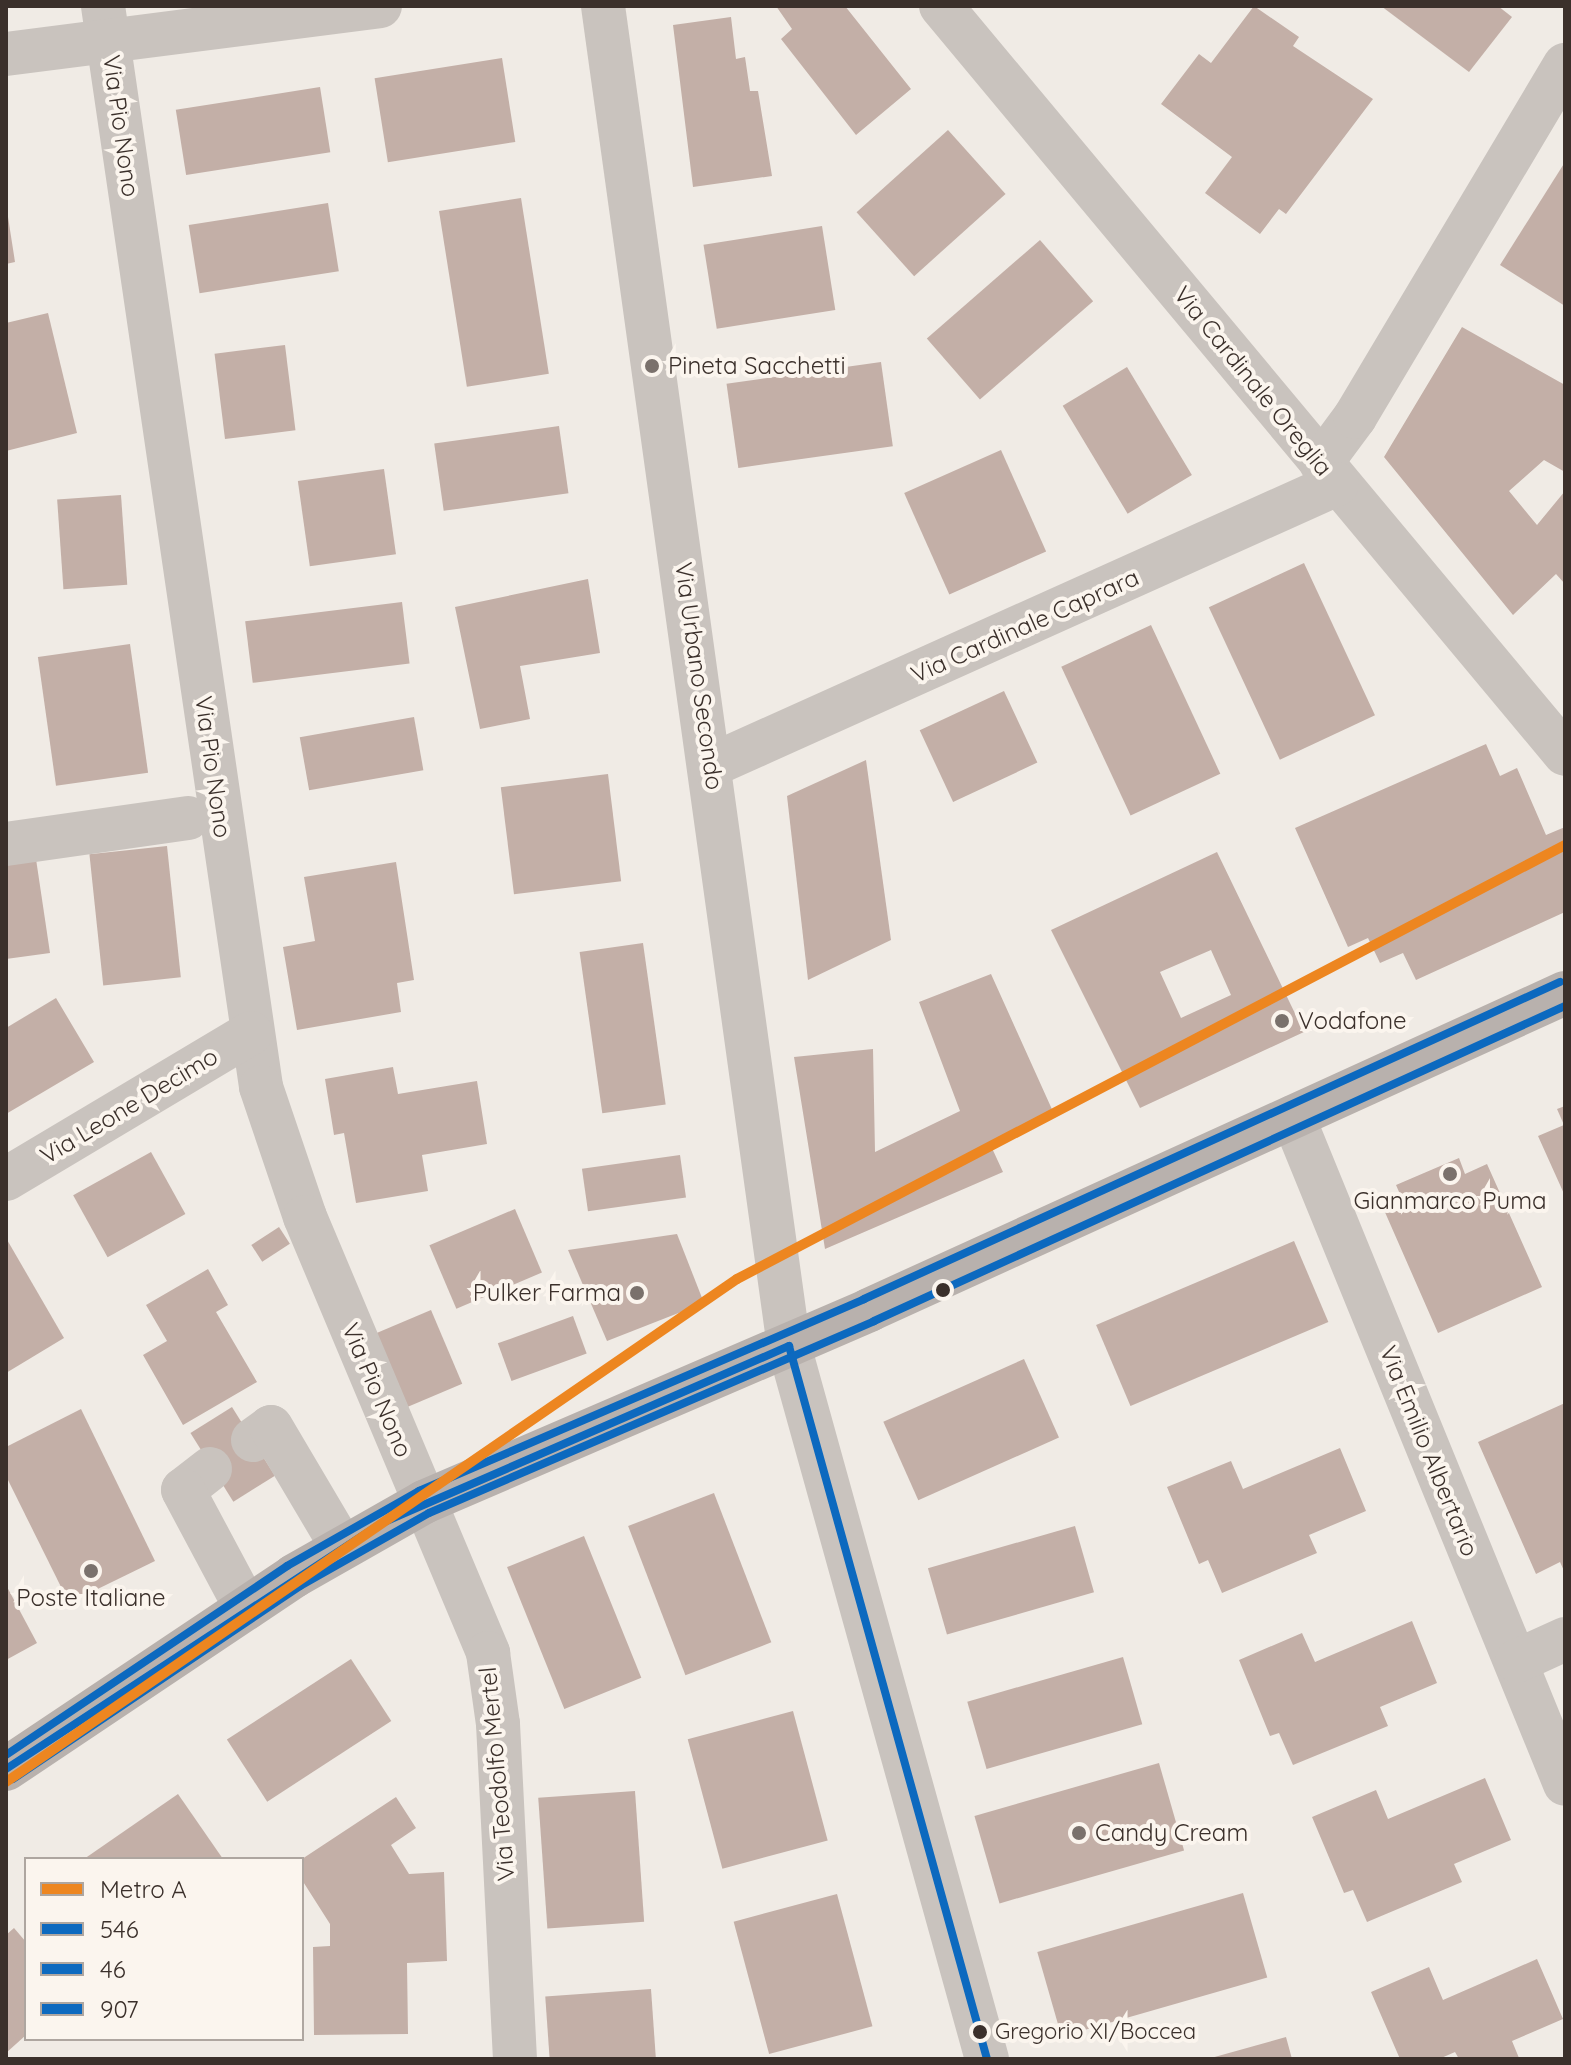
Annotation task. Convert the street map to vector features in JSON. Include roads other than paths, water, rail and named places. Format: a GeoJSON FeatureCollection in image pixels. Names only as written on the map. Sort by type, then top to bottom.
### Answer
{"type":"FeatureCollection","features":[{"type":"Feature","properties":{"kind":"main road"},"geometry":{"type":"LineString","coordinates":[[6,1769],[246,1608],[342,1547],[424,1502],[789,1346],[1565,993]]}},
{"type":"Feature","properties":{"kind":"street"},"geometry":{"type":"LineString","coordinates":[[6,54],[106,22],[380,6]]}},
{"type":"Feature","properties":{"kind":"street","name":"Via Urbano Secondo"},"geometry":{"type":"LineString","coordinates":[[603,6],[712,765],[789,1346],[987,2059]]}},
{"type":"Feature","properties":{"kind":"street","name":"Via Cardinale Oreglia"},"geometry":{"type":"LineString","coordinates":[[941,6],[1565,754]]}},
{"type":"Feature","properties":{"kind":"street","name":"Via Pio Nono"},"geometry":{"type":"LineString","coordinates":[[106,22],[251,1033],[274,1133],[305,1217],[424,1502]]}},
{"type":"Feature","properties":{"kind":"street","name":"Via Cardinale Caprara"},"geometry":{"type":"LineString","coordinates":[[712,765],[1329,474],[1355,417],[1565,65]]}},
{"type":"Feature","properties":{"kind":"street"},"geometry":{"type":"LineString","coordinates":[[20,842],[188,818]]}},
{"type":"Feature","properties":{"kind":"street","name":"Via Leone Decimo"},"geometry":{"type":"LineString","coordinates":[[6,1179],[251,1033]]}},
{"type":"Feature","properties":{"kind":"street","name":"Via Emilio Albertario"},"geometry":{"type":"LineString","coordinates":[[1293,1117],[1565,1784]]}},
{"type":"Feature","properties":{"kind":"street"},"geometry":{"type":"LineString","coordinates":[[253,1440],[271,1427],[342,1547]]}},
{"type":"Feature","properties":{"kind":"street"},"geometry":{"type":"LineString","coordinates":[[210,1469],[183,1490],[246,1608]]}},
{"type":"Feature","properties":{"kind":"street","name":"Via Teodolfo Mertel"},"geometry":{"type":"LineString","coordinates":[[424,1502],[488,1653],[493,1684],[515,2059]]}},
{"type":"Feature","properties":{"kind":"street"},"geometry":{"type":"LineString","coordinates":[[1517,1661],[1565,1639]]}},
{"type":"Feature","properties":{"kind":"metro line","name":"A"},"geometry":{"type":"LineString","coordinates":[[6,1782],[737,1279],[1565,845]]}},
{"type":"Feature","properties":{"kind":"place","name":"Pineta Sacchetti"},"geometry":{"type":"Point","coordinates":[652,366]}},
{"type":"Feature","properties":{"kind":"place","name":"Vodafone"},"geometry":{"type":"Point","coordinates":[1282,1021]}},
{"type":"Feature","properties":{"kind":"place","name":"Gianmarco Puma"},"geometry":{"type":"Point","coordinates":[1450,1174]}},
{"type":"Feature","properties":{"kind":"place","name":"Pulker Farma"},"geometry":{"type":"Point","coordinates":[637,1293]}},
{"type":"Feature","properties":{"kind":"place","name":"Poste Italiane"},"geometry":{"type":"Point","coordinates":[91,1571]}},
{"type":"Feature","properties":{"kind":"place","name":"Candy Cream"},"geometry":{"type":"Point","coordinates":[1079,1833]}},
{"type":"Feature","properties":{"kind":"place","name":"Gregorio XI/Boccea"},"geometry":{"type":"Point","coordinates":[980,2032]}}]}
